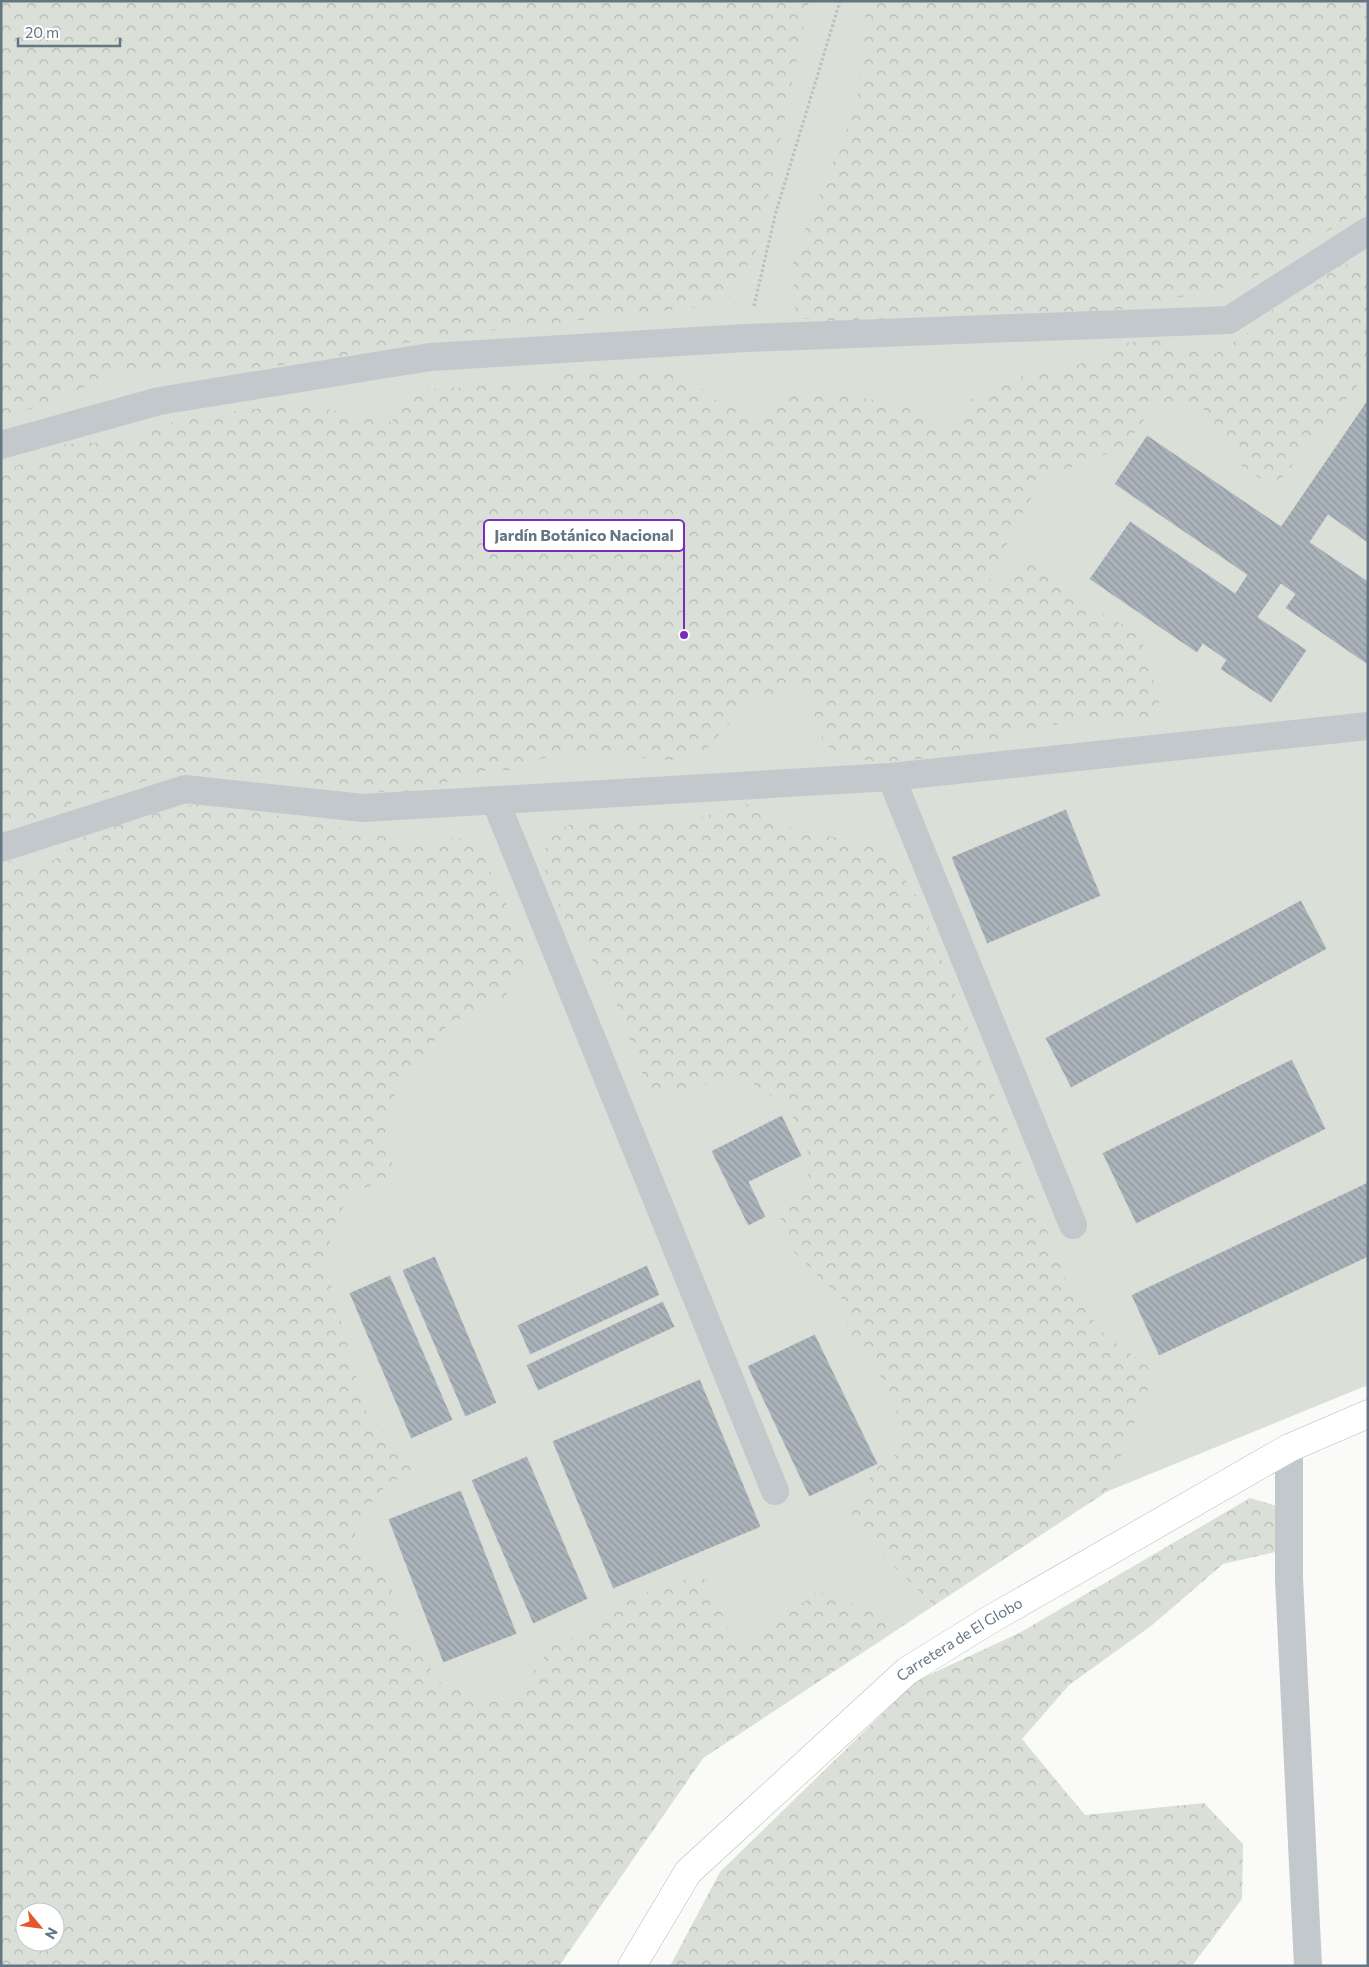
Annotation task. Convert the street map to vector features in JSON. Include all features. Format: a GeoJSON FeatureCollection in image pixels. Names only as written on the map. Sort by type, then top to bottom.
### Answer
{"type":"FeatureCollection","features":[{"type":"Feature","properties":{"kind":"main road","name":"Carretera de El Globo"},"geometry":{"type":"LineString","coordinates":[[632,1966],[688,1872],[907,1672],[986,1622],[1288,1448],[1368,1414]]}},
{"type":"Feature","properties":{"kind":"lane"},"geometry":{"type":"LineString","coordinates":[[1,445],[159,401],[430,357],[746,338],[1229,320],[1368,230]]}},
{"type":"Feature","properties":{"kind":"lane"},"geometry":{"type":"LineString","coordinates":[[1,848],[185,788],[363,808],[891,777],[1368,726]]}},
{"type":"Feature","properties":{"kind":"lane"},"geometry":{"type":"LineString","coordinates":[[891,777],[1073,1225]]}},
{"type":"Feature","properties":{"kind":"lane"},"geometry":{"type":"LineString","coordinates":[[495,800],[775,1491]]}},
{"type":"Feature","properties":{"kind":"lane"},"geometry":{"type":"LineString","coordinates":[[1288,1448],[1289,1578],[1308,1966]]}},
{"type":"Feature","properties":{"kind":"path"},"geometry":{"type":"LineString","coordinates":[[746,338],[776,212],[840,1]]}},
{"type":"Feature","properties":{"kind":"green space"},"geometry":{"type":"Polygon","coordinates":[[[1,1],[1368,1],[1368,1385],[1106,1492],[703,1758],[559,1966],[1,1966],[1,1]]]}},
{"type":"Feature","properties":{"kind":"green space"},"geometry":{"type":"Polygon","coordinates":[[[1,1],[809,1],[758,247],[728,298],[697,307],[477,332],[387,346],[313,363],[238,369],[121,372],[1,421],[1,1]]]}},
{"type":"Feature","properties":{"kind":"green space"},"geometry":{"type":"Polygon","coordinates":[[[867,1],[1368,1],[1368,206],[1244,284],[1094,315],[1007,310],[824,323],[795,316],[793,259],[857,105],[867,1]]]}},
{"type":"Feature","properties":{"kind":"green space"},"geometry":{"type":"Polygon","coordinates":[[[1339,261],[1368,274],[1368,373],[1282,478],[1267,483],[1243,468],[1210,416],[1199,405],[1184,401],[1153,408],[1124,447],[1054,474],[1030,499],[989,578],[997,590],[1027,560],[1041,560],[1068,594],[1132,630],[1142,642],[1159,701],[1158,717],[1144,719],[1081,718],[929,758],[881,762],[849,758],[824,744],[809,697],[797,687],[753,699],[706,749],[677,761],[611,754],[543,758],[514,770],[483,771],[406,795],[305,782],[277,772],[176,772],[74,802],[47,817],[1,828],[1,472],[43,455],[53,445],[126,441],[185,417],[301,404],[392,422],[407,391],[552,381],[563,372],[667,369],[681,371],[718,402],[746,414],[760,415],[783,396],[798,391],[904,403],[939,426],[954,424],[969,400],[1023,376],[1067,370],[1125,343],[1156,340],[1215,354],[1254,329],[1305,276],[1339,261]]]}},
{"type":"Feature","properties":{"kind":"green space"},"geometry":{"type":"Polygon","coordinates":[[[208,802],[417,843],[464,838],[477,844],[526,944],[521,975],[501,1001],[449,1023],[399,1084],[384,1125],[393,1168],[388,1180],[361,1190],[345,1204],[331,1236],[329,1248],[327,1270],[366,1411],[406,1458],[420,1464],[383,1489],[356,1521],[355,1537],[392,1589],[403,1634],[441,1683],[508,1706],[552,1646],[583,1634],[621,1601],[693,1577],[708,1580],[730,1633],[741,1643],[757,1640],[818,1591],[905,1624],[703,1758],[559,1966],[1,1966],[1,867],[14,858],[41,870],[89,833],[178,807],[208,802]]]}},
{"type":"Feature","properties":{"kind":"green space"},"geometry":{"type":"Polygon","coordinates":[[[746,804],[797,831],[881,845],[917,897],[1070,1290],[1106,1336],[1155,1372],[1106,1492],[934,1605],[884,1557],[850,1512],[878,1464],[892,1462],[902,1436],[896,1409],[884,1381],[848,1334],[847,1304],[787,1245],[780,1217],[814,1166],[790,1109],[741,1075],[651,1097],[611,989],[562,913],[541,860],[550,835],[575,822],[603,817],[689,821],[746,804]]]}},
{"type":"Feature","properties":{"kind":"green space"},"geometry":{"type":"Polygon","coordinates":[[[1250,1498],[1280,1507],[1275,1552],[1223,1564],[1151,1626],[1069,1685],[1022,1739],[1085,1815],[1204,1803],[1243,1844],[1242,1899],[1192,1966],[670,1966],[720,1872],[916,1681],[1021,1632],[1250,1498]]]}},
{"type":"Feature","properties":{"kind":"building"},"geometry":{"type":"Polygon","coordinates":[[[1368,399],[1368,543],[1328,515],[1310,542],[1368,581],[1368,665],[1285,608],[1295,594],[1281,584],[1258,617],[1307,650],[1271,703],[1220,669],[1226,660],[1203,644],[1197,653],[1089,579],[1130,521],[1235,593],[1247,575],[1114,484],[1147,435],[1281,526],[1368,399]]]}},
{"type":"Feature","properties":{"kind":"building"},"geometry":{"type":"Polygon","coordinates":[[[1066,809],[1101,896],[987,944],[951,857],[1066,809]]]}},
{"type":"Feature","properties":{"kind":"building"},"geometry":{"type":"Polygon","coordinates":[[[1301,900],[1327,949],[1071,1088],[1045,1038],[1301,900]]]}},
{"type":"Feature","properties":{"kind":"building"},"geometry":{"type":"Polygon","coordinates":[[[1292,1059],[1326,1129],[1136,1224],[1102,1153],[1292,1059]]]}},
{"type":"Feature","properties":{"kind":"building"},"geometry":{"type":"Polygon","coordinates":[[[782,1115],[802,1156],[749,1182],[766,1217],[748,1226],[711,1151],[782,1115]]]}},
{"type":"Feature","properties":{"kind":"building"},"geometry":{"type":"Polygon","coordinates":[[[1368,1182],[1368,1257],[1159,1356],[1131,1295],[1368,1182]]]}},
{"type":"Feature","properties":{"kind":"building"},"geometry":{"type":"Polygon","coordinates":[[[435,1256],[497,1403],[465,1417],[402,1270],[435,1256]]]}},
{"type":"Feature","properties":{"kind":"building"},"geometry":{"type":"Polygon","coordinates":[[[647,1265],[660,1295],[530,1355],[517,1325],[647,1265]]]}},
{"type":"Feature","properties":{"kind":"building"},"geometry":{"type":"Polygon","coordinates":[[[390,1275],[453,1420],[411,1439],[349,1293],[390,1275]]]}},
{"type":"Feature","properties":{"kind":"building"},"geometry":{"type":"Polygon","coordinates":[[[663,1301],[675,1327],[538,1391],[526,1365],[663,1301]]]}},
{"type":"Feature","properties":{"kind":"building"},"geometry":{"type":"Polygon","coordinates":[[[815,1334],[878,1464],[809,1497],[747,1366],[815,1334]]]}},
{"type":"Feature","properties":{"kind":"building"},"geometry":{"type":"Polygon","coordinates":[[[700,1379],[761,1527],[613,1589],[552,1441],[700,1379]]]}},
{"type":"Feature","properties":{"kind":"building"},"geometry":{"type":"Polygon","coordinates":[[[527,1456],[588,1599],[533,1624],[471,1480],[527,1456]]]}},
{"type":"Feature","properties":{"kind":"building"},"geometry":{"type":"Polygon","coordinates":[[[461,1490],[517,1634],[443,1663],[388,1519],[461,1490]]]}},
{"type":"Feature","properties":{"kind":"place","name":"Jardín Botánico Nacional"},"geometry":{"type":"Point","coordinates":[684,635]}}]}
